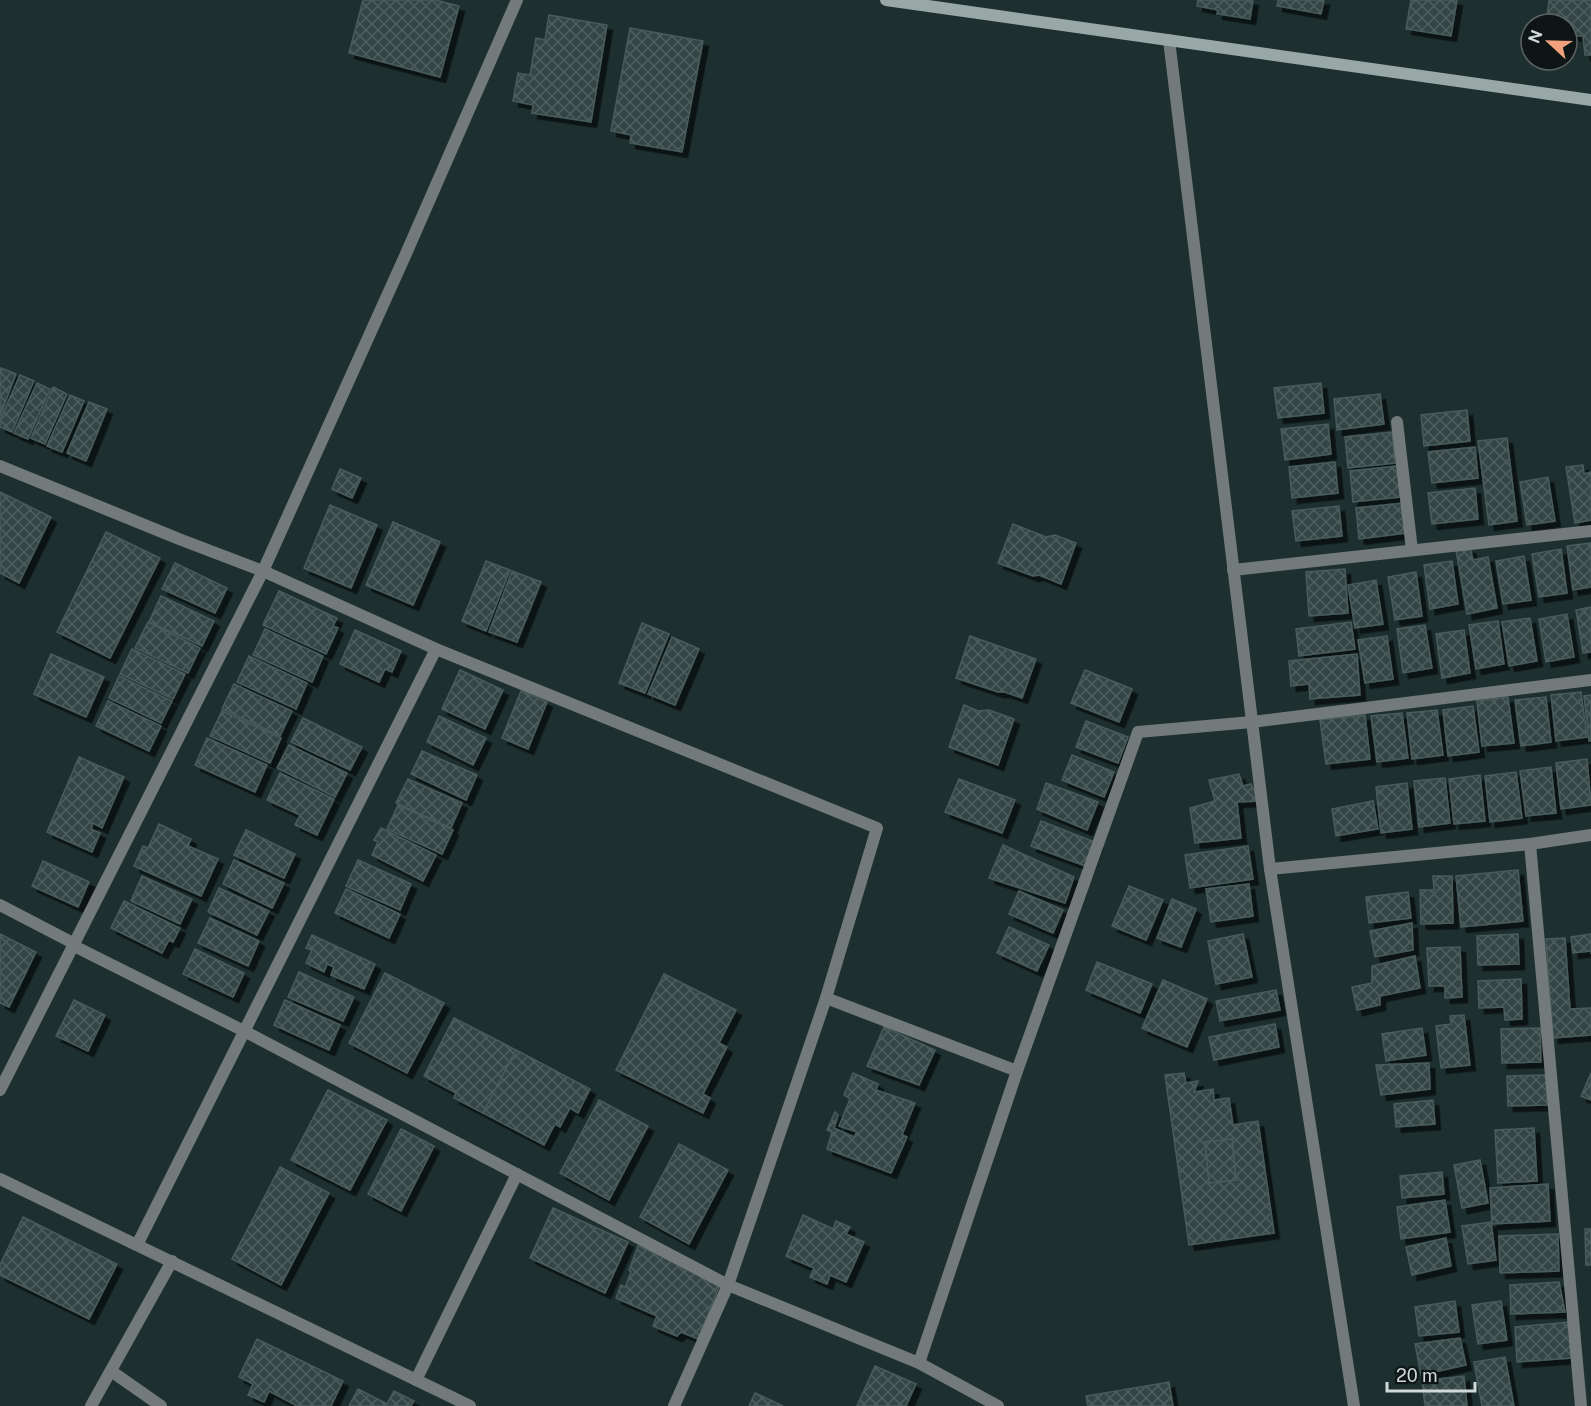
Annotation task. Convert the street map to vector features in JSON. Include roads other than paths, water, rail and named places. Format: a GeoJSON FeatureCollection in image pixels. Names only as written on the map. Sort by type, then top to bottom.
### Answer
{"type":"FeatureCollection","features":[{"type":"Feature","properties":{"kind":"street"},"geometry":{"type":"LineString","coordinates":[[0,1090],[263,571],[517,0]]}},
{"type":"Feature","properties":{"kind":"street"},"geometry":{"type":"LineString","coordinates":[[886,0],[1591,100]]}},
{"type":"Feature","properties":{"kind":"street"},"geometry":{"type":"LineString","coordinates":[[1169,40],[1270,869],[1354,1406]]}},
{"type":"Feature","properties":{"kind":"street"},"geometry":{"type":"LineString","coordinates":[[1397,422],[1412,550]]}},
{"type":"Feature","properties":{"kind":"street"},"geometry":{"type":"LineString","coordinates":[[0,466],[263,571],[436,649],[877,828],[826,998],[728,1285],[674,1406]]}},
{"type":"Feature","properties":{"kind":"street"},"geometry":{"type":"LineString","coordinates":[[1233,570],[1591,531]]}},
{"type":"Feature","properties":{"kind":"street"},"geometry":{"type":"LineString","coordinates":[[137,1245],[436,649]]}},
{"type":"Feature","properties":{"kind":"street"},"geometry":{"type":"LineString","coordinates":[[919,1363],[1017,1071],[1138,732],[1252,722],[1591,680]]}},
{"type":"Feature","properties":{"kind":"street"},"geometry":{"type":"LineString","coordinates":[[1270,869],[1530,844],[1591,835]]}},
{"type":"Feature","properties":{"kind":"street"},"geometry":{"type":"LineString","coordinates":[[1530,844],[1581,1406]]}},
{"type":"Feature","properties":{"kind":"street"},"geometry":{"type":"LineString","coordinates":[[0,905],[73,943],[72,945],[244,1031],[728,1285],[919,1363],[998,1406]]}},
{"type":"Feature","properties":{"kind":"street"},"geometry":{"type":"LineString","coordinates":[[826,998],[1017,1071]]}},
{"type":"Feature","properties":{"kind":"street"},"geometry":{"type":"LineString","coordinates":[[416,1380],[517,1174]]}},
{"type":"Feature","properties":{"kind":"street"},"geometry":{"type":"LineString","coordinates":[[0,1179],[470,1406]]}},
{"type":"Feature","properties":{"kind":"street"},"geometry":{"type":"LineString","coordinates":[[91,1406],[172,1261]]}},
{"type":"Feature","properties":{"kind":"street"},"geometry":{"type":"LineString","coordinates":[[111,1371],[161,1406]]}}]}
